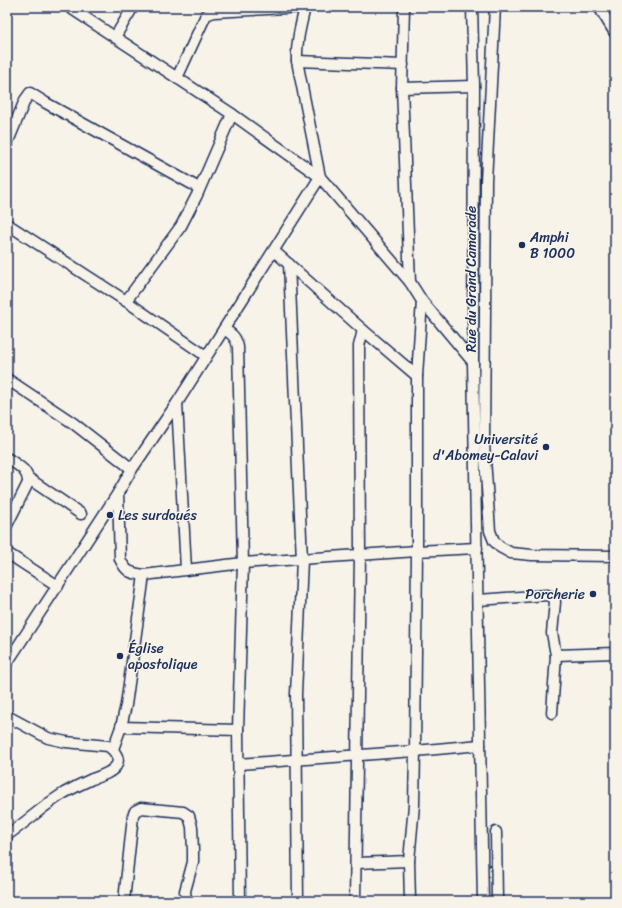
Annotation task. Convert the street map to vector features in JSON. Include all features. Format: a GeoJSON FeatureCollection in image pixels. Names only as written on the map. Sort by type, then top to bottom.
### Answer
{"type":"FeatureCollection","features":[{"type":"Feature","properties":{"kind":"street"},"geometry":{"type":"LineString","coordinates":[[69,7],[232,114],[320,177],[410,282],[422,300],[473,362]]}},
{"type":"Feature","properties":{"kind":"street"},"geometry":{"type":"LineString","coordinates":[[115,38],[133,7]]}},
{"type":"Feature","properties":{"kind":"street"},"geometry":{"type":"LineString","coordinates":[[7,663],[118,493],[132,469],[177,403],[320,177],[296,50],[305,7],[214,12],[206,15],[177,78]]}},
{"type":"Feature","properties":{"kind":"street"},"geometry":{"type":"LineString","coordinates":[[404,7],[402,88],[410,282]]}},
{"type":"Feature","properties":{"kind":"street"},"geometry":{"type":"LineString","coordinates":[[472,7],[474,86],[473,362],[483,901]]}},
{"type":"Feature","properties":{"kind":"street","name":"Rue du Grand Camarade"},"geometry":{"type":"LineString","coordinates":[[495,7],[486,181],[484,444],[490,531],[494,541],[500,547],[511,553],[532,555],[615,556]]}},
{"type":"Feature","properties":{"kind":"street"},"geometry":{"type":"LineString","coordinates":[[599,7],[615,33]]}},
{"type":"Feature","properties":{"kind":"street"},"geometry":{"type":"LineString","coordinates":[[297,61],[403,65]]}},
{"type":"Feature","properties":{"kind":"street"},"geometry":{"type":"LineString","coordinates":[[402,88],[474,86]]}},
{"type":"Feature","properties":{"kind":"street"},"geometry":{"type":"LineString","coordinates":[[7,144],[25,100],[30,93],[199,188]]}},
{"type":"Feature","properties":{"kind":"street"},"geometry":{"type":"LineString","coordinates":[[126,301],[181,226],[197,195],[232,114]]}},
{"type":"Feature","properties":{"kind":"street"},"geometry":{"type":"LineString","coordinates":[[7,224],[126,301],[206,356]]}},
{"type":"Feature","properties":{"kind":"street"},"geometry":{"type":"LineString","coordinates":[[274,251],[417,376]]}},
{"type":"Feature","properties":{"kind":"street"},"geometry":{"type":"LineString","coordinates":[[289,264],[302,560],[296,694],[298,901]]}},
{"type":"Feature","properties":{"kind":"street"},"geometry":{"type":"LineString","coordinates":[[410,901],[409,861],[414,805],[415,751],[417,376],[422,300]]}},
{"type":"Feature","properties":{"kind":"street"},"geometry":{"type":"LineString","coordinates":[[224,329],[232,334],[236,339],[238,346],[243,563],[238,730],[240,901]]}},
{"type":"Feature","properties":{"kind":"street"},"geometry":{"type":"LineString","coordinates":[[355,901],[360,554],[359,346],[363,330]]}},
{"type":"Feature","properties":{"kind":"street"},"geometry":{"type":"LineString","coordinates":[[7,379],[73,423],[132,469]]}},
{"type":"Feature","properties":{"kind":"street"},"geometry":{"type":"LineString","coordinates":[[177,403],[186,569]]}},
{"type":"Feature","properties":{"kind":"street"},"geometry":{"type":"LineString","coordinates":[[7,458],[26,472],[28,478],[28,483],[7,525]]}},
{"type":"Feature","properties":{"kind":"street"},"geometry":{"type":"LineString","coordinates":[[28,478],[81,514]]}},
{"type":"Feature","properties":{"kind":"street"},"geometry":{"type":"LineString","coordinates":[[118,493],[120,559],[124,567],[130,573],[144,575],[243,563],[302,560],[360,554],[477,548]]}},
{"type":"Feature","properties":{"kind":"street"},"geometry":{"type":"LineString","coordinates":[[7,553],[58,586]]}},
{"type":"Feature","properties":{"kind":"street"},"geometry":{"type":"LineString","coordinates":[[113,749],[121,727],[126,705],[144,575]]}},
{"type":"Feature","properties":{"kind":"street"},"geometry":{"type":"LineString","coordinates":[[479,600],[547,595],[553,597],[555,602],[552,633],[556,655],[552,713]]}},
{"type":"Feature","properties":{"kind":"street"},"geometry":{"type":"LineString","coordinates":[[556,655],[615,653]]}},
{"type":"Feature","properties":{"kind":"street"},"geometry":{"type":"LineString","coordinates":[[7,716],[48,738],[66,742],[108,746],[113,749],[118,757],[117,765],[110,772],[64,793],[7,835]]}},
{"type":"Feature","properties":{"kind":"street"},"geometry":{"type":"LineString","coordinates":[[121,727],[238,730]]}},
{"type":"Feature","properties":{"kind":"street"},"geometry":{"type":"LineString","coordinates":[[239,764],[480,745]]}},
{"type":"Feature","properties":{"kind":"street"},"geometry":{"type":"LineString","coordinates":[[124,901],[133,816],[135,811],[140,808],[184,812],[189,816],[192,827],[193,862],[186,891],[186,901]]}},
{"type":"Feature","properties":{"kind":"street"},"geometry":{"type":"LineString","coordinates":[[496,832],[496,901]]}},
{"type":"Feature","properties":{"kind":"street"},"geometry":{"type":"LineString","coordinates":[[356,863],[409,861]]}},
{"type":"Feature","properties":{"kind":"place","name":"Amphi B 1000"},"geometry":{"type":"Point","coordinates":[522,245]}},
{"type":"Feature","properties":{"kind":"place","name":"Université d'Abomey-Calavi"},"geometry":{"type":"Point","coordinates":[546,447]}},
{"type":"Feature","properties":{"kind":"place","name":"Les surdoués"},"geometry":{"type":"Point","coordinates":[110,515]}},
{"type":"Feature","properties":{"kind":"place","name":"Porcherie"},"geometry":{"type":"Point","coordinates":[593,594]}},
{"type":"Feature","properties":{"kind":"place","name":"Église apostolique"},"geometry":{"type":"Point","coordinates":[120,656]}}]}
